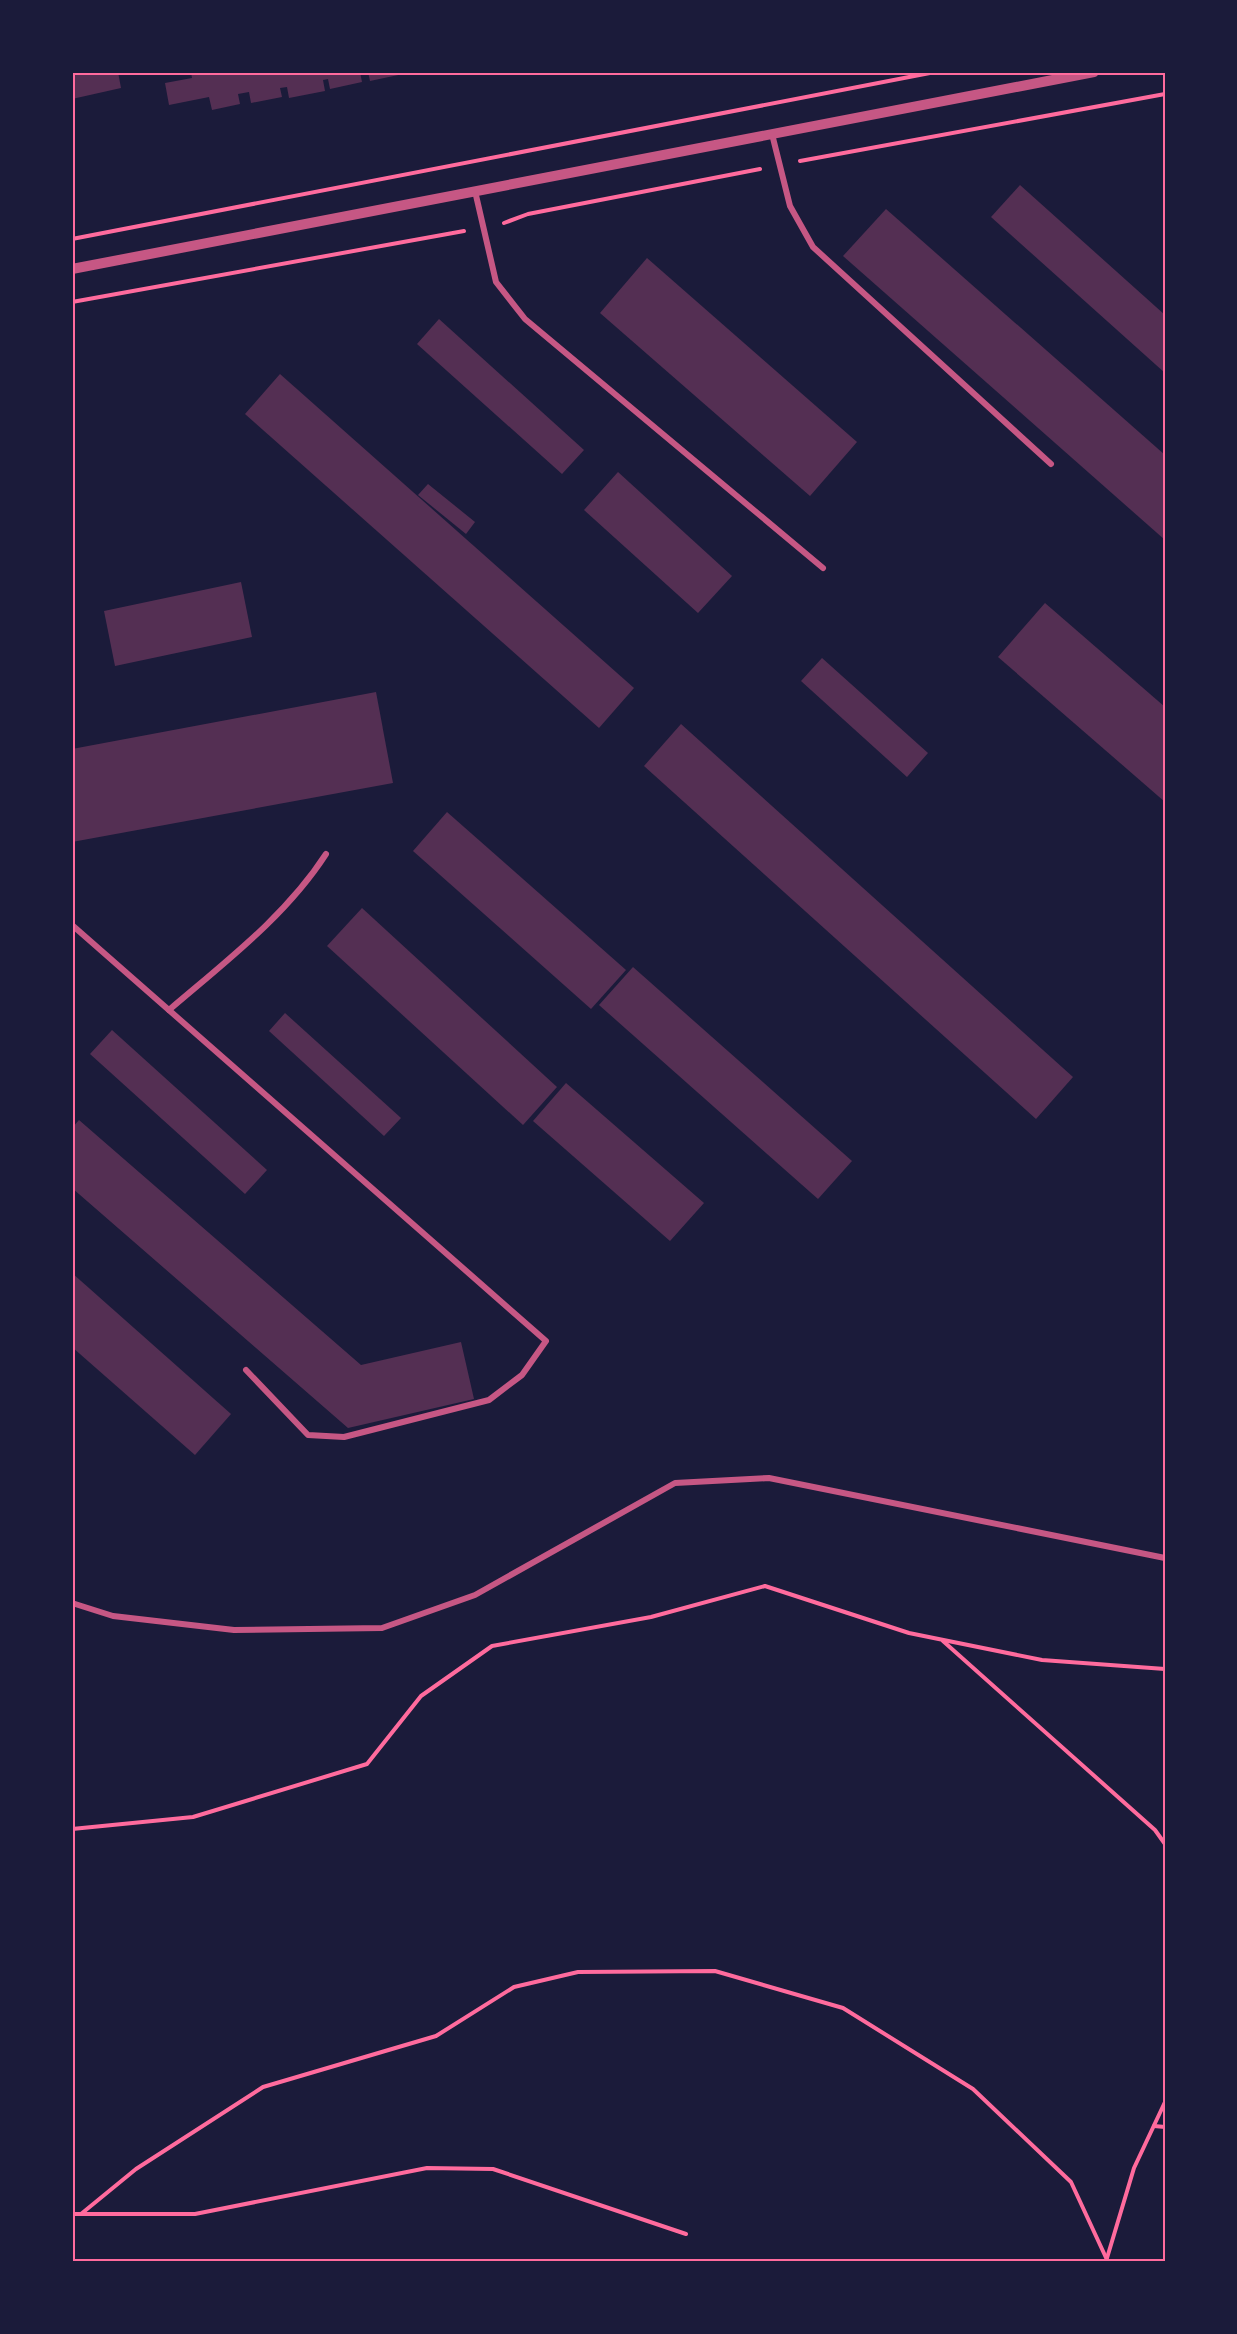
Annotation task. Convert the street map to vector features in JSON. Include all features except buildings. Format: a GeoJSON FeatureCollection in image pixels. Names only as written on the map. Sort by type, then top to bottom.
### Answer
{"type":"FeatureCollection","features":[{"type":"Feature","properties":{"kind":"street"},"geometry":{"type":"LineString","coordinates":[[72,269],[1094,72]]}},
{"type":"Feature","properties":{"kind":"street"},"geometry":{"type":"LineString","coordinates":[[772,134],[790,206],[813,247],[1051,464]]}},
{"type":"Feature","properties":{"kind":"street"},"geometry":{"type":"LineString","coordinates":[[475,191],[496,282],[525,319],[823,568]]}},
{"type":"Feature","properties":{"kind":"street"},"geometry":{"type":"LineString","coordinates":[[169,1010],[261,930],[309,881],[326,854]]}},
{"type":"Feature","properties":{"kind":"street"},"geometry":{"type":"LineString","coordinates":[[72,925],[546,1341],[522,1375],[489,1400],[344,1437],[308,1436],[246,1370]]}},
{"type":"Feature","properties":{"kind":"street"},"geometry":{"type":"LineString","coordinates":[[72,1603],[113,1616],[234,1630],[382,1628],[475,1595],[675,1483],[769,1478],[1165,1558]]}},
{"type":"Feature","properties":{"kind":"path"},"geometry":{"type":"LineString","coordinates":[[72,239],[935,72]]}},
{"type":"Feature","properties":{"kind":"path"},"geometry":{"type":"LineString","coordinates":[[505,223],[528,214],[1165,94]]}},
{"type":"Feature","properties":{"kind":"path"},"geometry":{"type":"LineString","coordinates":[[72,303],[461,231]]}},
{"type":"Feature","properties":{"kind":"path"},"geometry":{"type":"LineString","coordinates":[[72,1829],[193,1817],[367,1764],[421,1696],[492,1646],[651,1617],[765,1586],[909,1633],[1042,1660],[1165,1669]]}},
{"type":"Feature","properties":{"kind":"path"},"geometry":{"type":"LineString","coordinates":[[943,1640],[1155,1830],[1165,1844]]}},
{"type":"Feature","properties":{"kind":"path"},"geometry":{"type":"LineString","coordinates":[[81,2214],[136,2169],[263,2087],[436,2037],[514,1987],[578,1972],[715,1971],[843,2008],[973,2089],[1071,2182],[1107,2261]]}},
{"type":"Feature","properties":{"kind":"path"},"geometry":{"type":"LineString","coordinates":[[1107,2261],[1134,2168],[1165,2102]]}},
{"type":"Feature","properties":{"kind":"path"},"geometry":{"type":"LineString","coordinates":[[1154,2126],[1165,2127]]}},
{"type":"Feature","properties":{"kind":"path"},"geometry":{"type":"LineString","coordinates":[[72,2214],[195,2214],[427,2168],[493,2169],[686,2234]]}}]}
